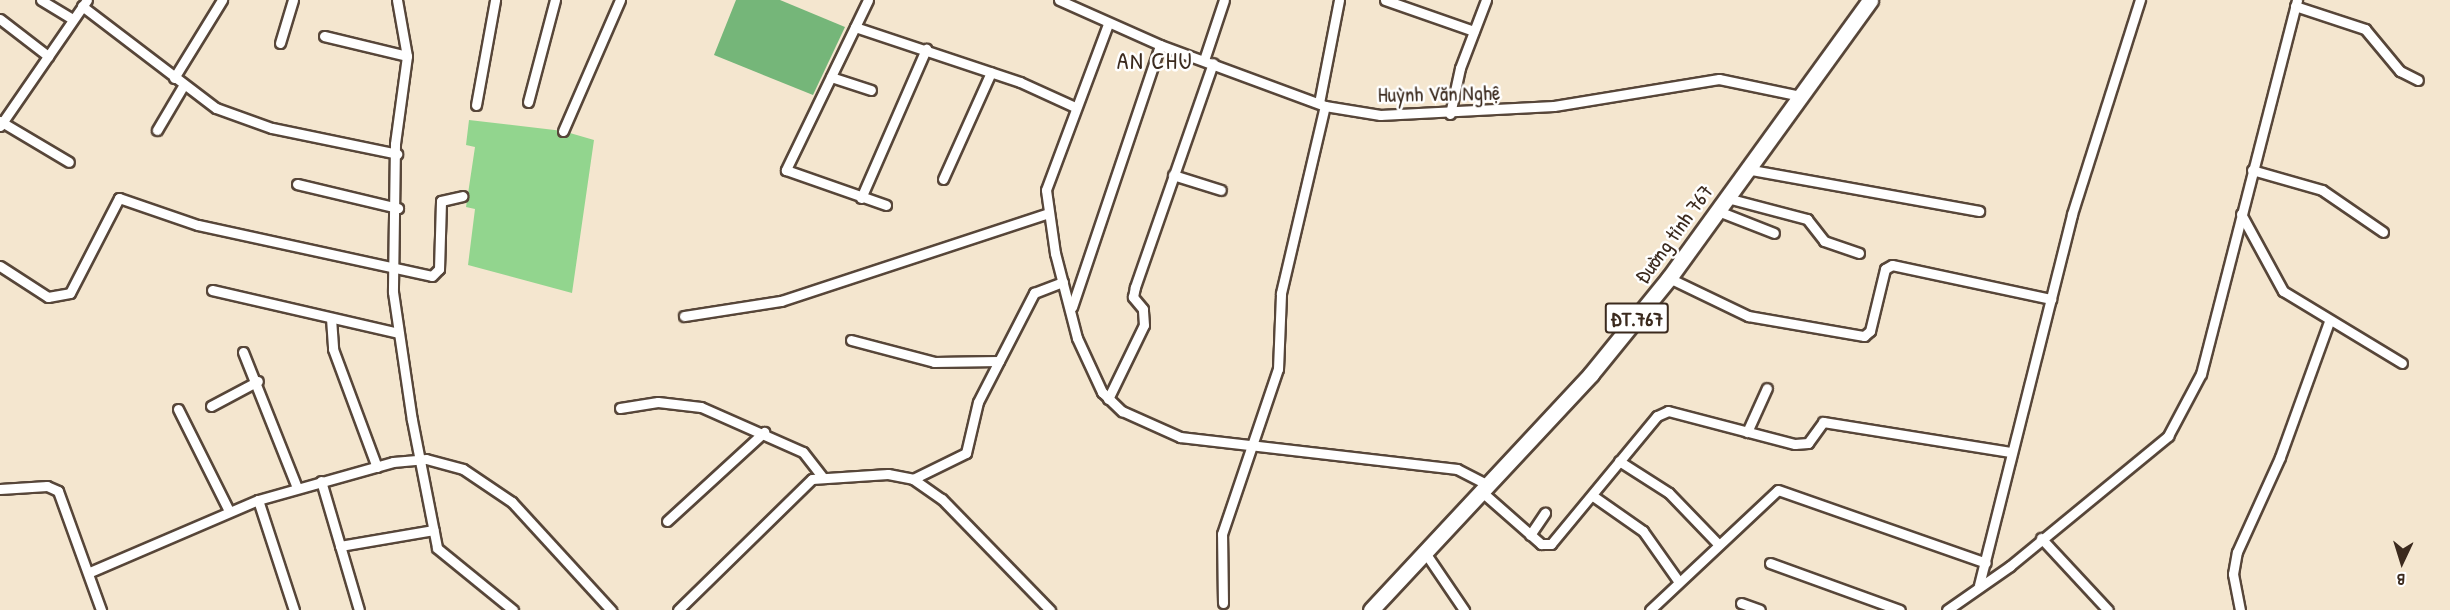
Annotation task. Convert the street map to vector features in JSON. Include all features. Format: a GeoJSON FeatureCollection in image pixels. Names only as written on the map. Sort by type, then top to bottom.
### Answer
{"type":"FeatureCollection","features":[{"type":"Feature","properties":{"kind":"main road","name":"Đường tỉnh 767"},"geometry":{"type":"LineString","coordinates":[[1371,610],[1485,489],[1669,279],[1870,0]]}},
{"type":"Feature","properties":{"kind":"street"},"geometry":{"type":"LineString","coordinates":[[41,0],[73,19]]}},
{"type":"Feature","properties":{"kind":"street"},"geometry":{"type":"LineString","coordinates":[[174,78],[222,0]]}},
{"type":"Feature","properties":{"kind":"street"},"geometry":{"type":"LineString","coordinates":[[280,43],[293,0]]}},
{"type":"Feature","properties":{"kind":"street"},"geometry":{"type":"LineString","coordinates":[[397,0],[407,56],[397,154],[398,208],[394,271],[398,333],[420,459],[440,554],[468,569],[510,609]]}},
{"type":"Feature","properties":{"kind":"street"},"geometry":{"type":"LineString","coordinates":[[476,105],[495,0]]}},
{"type":"Feature","properties":{"kind":"street"},"geometry":{"type":"LineString","coordinates":[[528,102],[555,0]]}},
{"type":"Feature","properties":{"kind":"street"},"geometry":{"type":"LineString","coordinates":[[563,131],[620,0]]}},
{"type":"Feature","properties":{"kind":"street"},"geometry":{"type":"LineString","coordinates":[[868,0],[786,170],[886,205]]}},
{"type":"Feature","properties":{"kind":"street","name":"Huỳnh Văn Nghệ"},"geometry":{"type":"LineString","coordinates":[[1059,0],[1108,24],[1160,45],[1322,105],[1380,115],[1450,114],[1554,106],[1719,79],[1801,96]]}},
{"type":"Feature","properties":{"kind":"street"},"geometry":{"type":"LineString","coordinates":[[1108,399],[1144,325],[1143,309],[1133,297],[1208,61],[1224,0]]}},
{"type":"Feature","properties":{"kind":"street"},"geometry":{"type":"LineString","coordinates":[[1223,603],[1222,534],[1278,369],[1281,293],[1322,105],[1339,0]]}},
{"type":"Feature","properties":{"kind":"street"},"geometry":{"type":"LineString","coordinates":[[1385,0],[1474,31]]}},
{"type":"Feature","properties":{"kind":"street"},"geometry":{"type":"LineString","coordinates":[[1450,114],[1474,31],[1486,0]]}},
{"type":"Feature","properties":{"kind":"street"},"geometry":{"type":"LineString","coordinates":[[1979,585],[2051,298],[2140,0]]}},
{"type":"Feature","properties":{"kind":"street"},"geometry":{"type":"LineString","coordinates":[[69,162],[1,123],[84,3],[183,86],[216,108],[261,125],[397,154]]}},
{"type":"Feature","properties":{"kind":"street"},"geometry":{"type":"LineString","coordinates":[[1948,610],[2168,436],[2201,374],[2296,3],[2365,29],[2400,71],[2418,80]]}},
{"type":"Feature","properties":{"kind":"street"},"geometry":{"type":"LineString","coordinates":[[0,19],[48,56]]}},
{"type":"Feature","properties":{"kind":"street"},"geometry":{"type":"LineString","coordinates":[[1108,24],[1047,183],[1048,213],[1082,353],[1108,399],[1152,428],[1180,437],[1251,448],[1457,469],[1485,489],[1530,535],[1551,544],[1593,496],[1619,461],[1663,412],[1802,445],[1824,422],[1844,423],[2011,452]]}},
{"type":"Feature","properties":{"kind":"street"},"geometry":{"type":"LineString","coordinates":[[855,27],[991,72],[1075,108]]}},
{"type":"Feature","properties":{"kind":"street"},"geometry":{"type":"LineString","coordinates":[[324,36],[407,56]]}},
{"type":"Feature","properties":{"kind":"street"},"geometry":{"type":"LineString","coordinates":[[1072,307],[1160,45]]}},
{"type":"Feature","properties":{"kind":"street"},"geometry":{"type":"LineString","coordinates":[[861,198],[926,49]]}},
{"type":"Feature","properties":{"kind":"street"},"geometry":{"type":"LineString","coordinates":[[943,179],[991,72]]}},
{"type":"Feature","properties":{"kind":"street"},"geometry":{"type":"LineString","coordinates":[[831,77],[871,90]]}},
{"type":"Feature","properties":{"kind":"street"},"geometry":{"type":"LineString","coordinates":[[157,130],[183,86]]}},
{"type":"Feature","properties":{"kind":"street"},"geometry":{"type":"LineString","coordinates":[[1746,170],[1978,211]]}},
{"type":"Feature","properties":{"kind":"street"},"geometry":{"type":"LineString","coordinates":[[2252,170],[2322,190],[2383,232]]}},
{"type":"Feature","properties":{"kind":"street"},"geometry":{"type":"LineString","coordinates":[[1173,175],[1221,190]]}},
{"type":"Feature","properties":{"kind":"street"},"geometry":{"type":"LineString","coordinates":[[297,184],[398,208]]}},
{"type":"Feature","properties":{"kind":"street"},"geometry":{"type":"LineString","coordinates":[[0,266],[48,297],[70,293],[119,198],[198,225],[394,271],[437,274],[441,201],[462,196]]}},
{"type":"Feature","properties":{"kind":"street"},"geometry":{"type":"LineString","coordinates":[[1728,198],[1807,219],[1824,241],[1859,253]]}},
{"type":"Feature","properties":{"kind":"street"},"geometry":{"type":"LineString","coordinates":[[1718,211],[1774,233]]}},
{"type":"Feature","properties":{"kind":"street"},"geometry":{"type":"LineString","coordinates":[[684,316],[781,301],[1048,213]]}},
{"type":"Feature","properties":{"kind":"street"},"geometry":{"type":"LineString","coordinates":[[2241,214],[2283,291],[2329,322],[2402,363]]}},
{"type":"Feature","properties":{"kind":"street"},"geometry":{"type":"LineString","coordinates":[[1669,279],[1748,316],[1864,336],[1870,331],[1885,268],[1892,266],[2051,298]]}},
{"type":"Feature","properties":{"kind":"street"},"geometry":{"type":"LineString","coordinates":[[913,479],[966,453],[978,402],[1034,293],[1063,282]]}},
{"type":"Feature","properties":{"kind":"street"},"geometry":{"type":"LineString","coordinates":[[212,290],[398,333]]}},
{"type":"Feature","properties":{"kind":"street"},"geometry":{"type":"LineString","coordinates":[[331,318],[333,349],[377,466]]}},
{"type":"Feature","properties":{"kind":"street"},"geometry":{"type":"LineString","coordinates":[[2240,610],[2233,574],[2237,552],[2280,457],[2329,322]]}},
{"type":"Feature","properties":{"kind":"street"},"geometry":{"type":"LineString","coordinates":[[851,340],[934,362],[999,361]]}},
{"type":"Feature","properties":{"kind":"street"},"geometry":{"type":"LineString","coordinates":[[243,352],[258,381],[297,488]]}},
{"type":"Feature","properties":{"kind":"street"},"geometry":{"type":"LineString","coordinates":[[211,406],[258,381]]}},
{"type":"Feature","properties":{"kind":"street"},"geometry":{"type":"LineString","coordinates":[[1747,432],[1767,388]]}},
{"type":"Feature","properties":{"kind":"street"},"geometry":{"type":"LineString","coordinates":[[620,408],[654,402],[696,406],[764,432],[803,452],[822,476]]}},
{"type":"Feature","properties":{"kind":"street"},"geometry":{"type":"LineString","coordinates":[[178,409],[230,511]]}},
{"type":"Feature","properties":{"kind":"street"},"geometry":{"type":"LineString","coordinates":[[667,521],[764,432]]}},
{"type":"Feature","properties":{"kind":"street"},"geometry":{"type":"LineString","coordinates":[[90,572],[258,500],[377,466],[420,459],[463,469],[512,502],[611,610]]}},
{"type":"Feature","properties":{"kind":"street"},"geometry":{"type":"LineString","coordinates":[[1619,461],[1669,493],[1718,544]]}},
{"type":"Feature","properties":{"kind":"street"},"geometry":{"type":"LineString","coordinates":[[678,610],[804,486],[822,476],[888,474],[913,479],[942,499],[1050,610]]}},
{"type":"Feature","properties":{"kind":"street"},"geometry":{"type":"LineString","coordinates":[[321,481],[359,610]]}},
{"type":"Feature","properties":{"kind":"street"},"geometry":{"type":"LineString","coordinates":[[0,489],[46,486],[58,491],[90,572],[101,610]]}},
{"type":"Feature","properties":{"kind":"street"},"geometry":{"type":"LineString","coordinates":[[1650,610],[1764,498],[1784,490],[1986,563]]}},
{"type":"Feature","properties":{"kind":"street"},"geometry":{"type":"LineString","coordinates":[[1593,496],[1643,531],[1680,582]]}},
{"type":"Feature","properties":{"kind":"street"},"geometry":{"type":"LineString","coordinates":[[258,500],[293,610]]}},
{"type":"Feature","properties":{"kind":"street"},"geometry":{"type":"LineString","coordinates":[[1530,535],[1545,513]]}},
{"type":"Feature","properties":{"kind":"street"},"geometry":{"type":"LineString","coordinates":[[340,546],[434,530]]}},
{"type":"Feature","properties":{"kind":"street"},"geometry":{"type":"LineString","coordinates":[[2041,538],[2108,610]]}},
{"type":"Feature","properties":{"kind":"street"},"geometry":{"type":"LineString","coordinates":[[1426,554],[1464,610]]}},
{"type":"Feature","properties":{"kind":"street"},"geometry":{"type":"LineString","coordinates":[[1770,563],[1900,610]]}},
{"type":"Feature","properties":{"kind":"street"},"geometry":{"type":"LineString","coordinates":[[1741,603],[1760,610]]}},
{"type":"Feature","properties":{"kind":"green space"},"geometry":{"type":"Polygon","coordinates":[[[736,0],[780,0],[845,27],[813,95],[714,55],[736,0]]]}},
{"type":"Feature","properties":{"kind":"green space"},"geometry":{"type":"Polygon","coordinates":[[[469,120],[563,131],[594,140],[572,293],[468,265],[475,209],[466,207],[475,147],[466,145],[469,120]]]}},
{"type":"Feature","properties":{"kind":"district","name":"AN CHU"},"geometry":{"type":"Point","coordinates":[1155,61]}}]}
